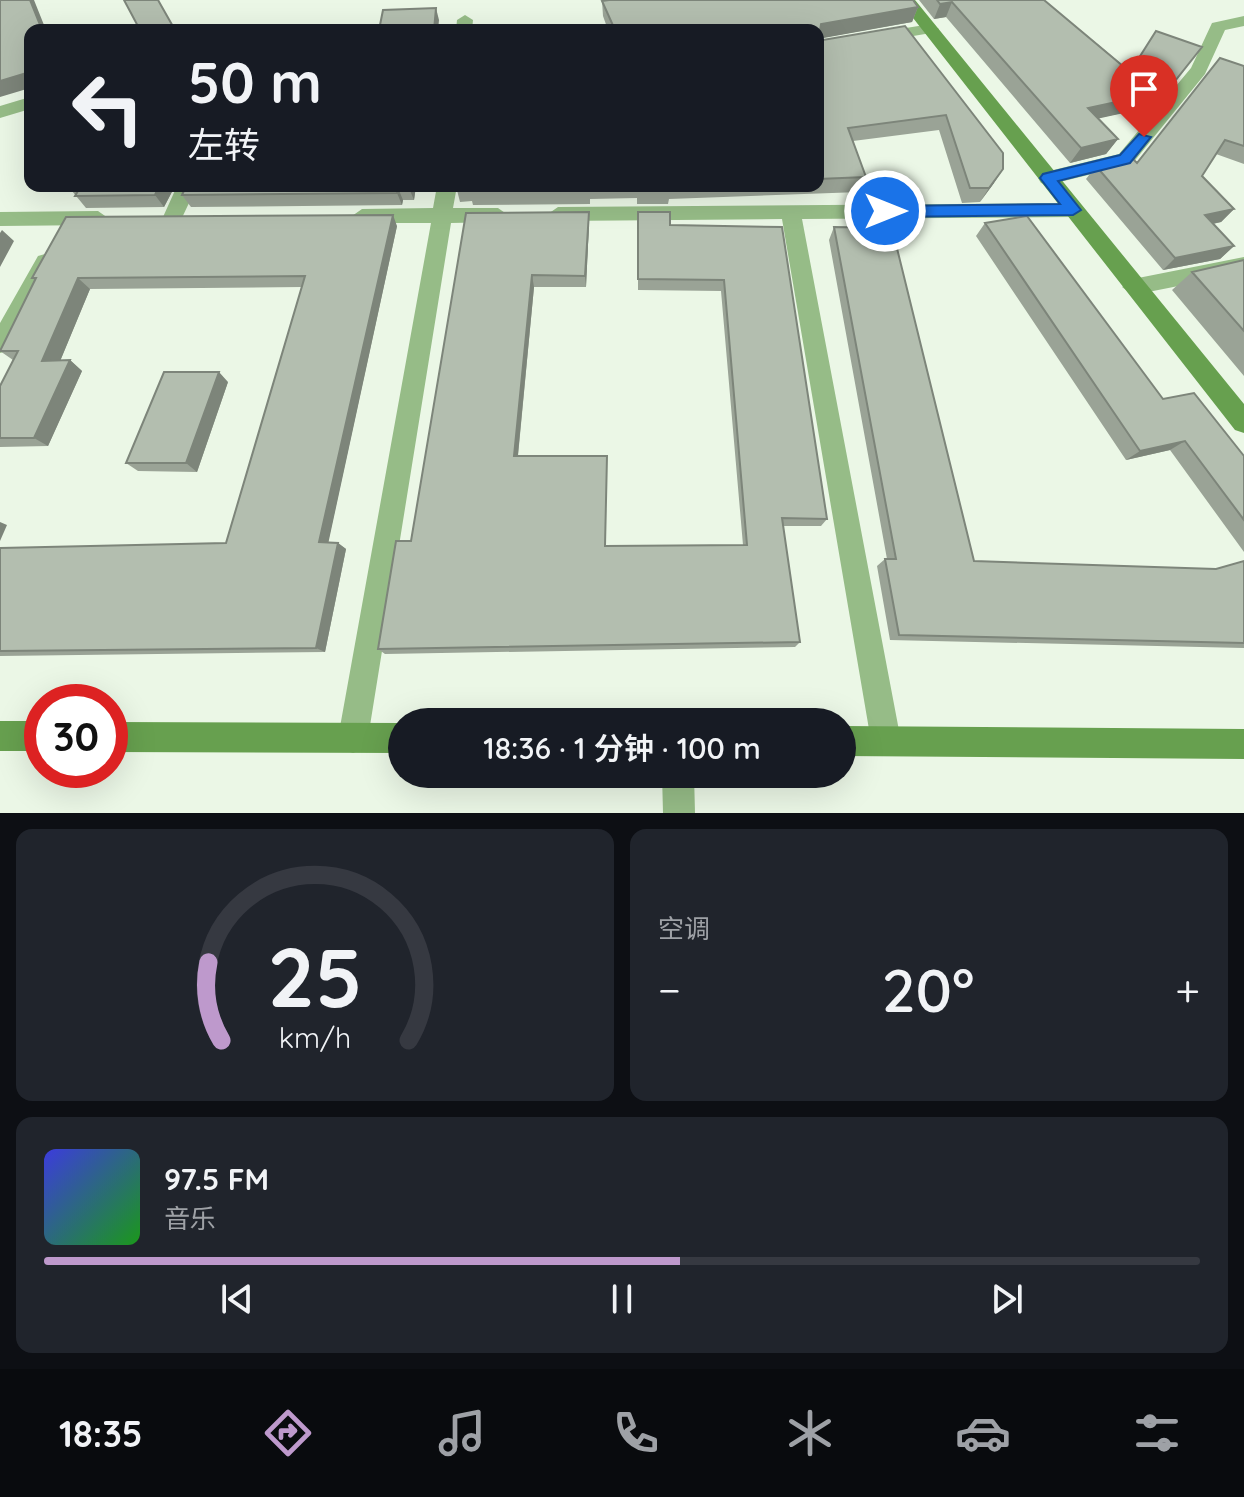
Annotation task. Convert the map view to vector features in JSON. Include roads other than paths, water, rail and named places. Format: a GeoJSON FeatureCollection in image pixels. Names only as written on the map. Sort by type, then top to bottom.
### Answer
{"type":"FeatureCollection","features":[{"type":"Feature","properties":{"kind":"main road"},"geometry":{"type":"LineString","coordinates":[[907,0],[1133,287],[1244,422]]}},
{"type":"Feature","properties":{"kind":"main road"},"geometry":{"type":"LineString","coordinates":[[0,736],[24,736]]}},
{"type":"Feature","properties":{"kind":"main road"},"geometry":{"type":"LineString","coordinates":[[128,737],[388,738]]}},
{"type":"Feature","properties":{"kind":"main road"},"geometry":{"type":"LineString","coordinates":[[856,741],[1244,744]]}},
{"type":"Feature","properties":{"kind":"street"},"geometry":{"type":"LineString","coordinates":[[1048,178],[1125,159],[1199,70],[1218,26],[1244,21]]}},
{"type":"Feature","properties":{"kind":"street"},"geometry":{"type":"LineString","coordinates":[[824,46],[931,29]]}},
{"type":"Feature","properties":{"kind":"street"},"geometry":{"type":"LineString","coordinates":[[0,112],[24,105]]}},
{"type":"Feature","properties":{"kind":"street"},"geometry":{"type":"LineString","coordinates":[[174,217],[184,192]]}},
{"type":"Feature","properties":{"kind":"street"},"geometry":{"type":"LineString","coordinates":[[353,738],[446,192]]}},
{"type":"Feature","properties":{"kind":"street"},"geometry":{"type":"LineString","coordinates":[[349,216],[1073,210]]}},
{"type":"Feature","properties":{"kind":"street"},"geometry":{"type":"LineString","coordinates":[[791,212],[886,741]]}},
{"type":"Feature","properties":{"kind":"street"},"geometry":{"type":"LineString","coordinates":[[0,344],[69,218]]}},
{"type":"Feature","properties":{"kind":"street"},"geometry":{"type":"LineString","coordinates":[[0,219],[114,218]]}},
{"type":"Feature","properties":{"kind":"street"},"geometry":{"type":"LineString","coordinates":[[1133,287],[1244,265]]}},
{"type":"Feature","properties":{"kind":"street"},"geometry":{"type":"LineString","coordinates":[[678,788],[679,813]]}}]}
